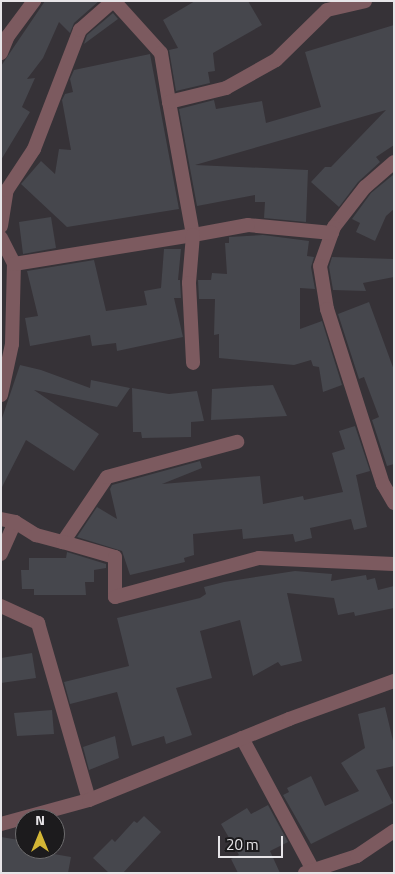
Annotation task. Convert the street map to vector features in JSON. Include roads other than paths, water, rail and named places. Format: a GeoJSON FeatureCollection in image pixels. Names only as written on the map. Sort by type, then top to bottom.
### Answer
{"type":"FeatureCollection","features":[{"type":"Feature","properties":{"kind":"street"},"geometry":{"type":"LineString","coordinates":[[1,53],[8,36],[34,1]]}},
{"type":"Feature","properties":{"kind":"street"},"geometry":{"type":"LineString","coordinates":[[1,226],[7,190],[34,148],[80,30],[114,1],[161,53],[168,102],[193,235],[189,283],[193,363]]}},
{"type":"Feature","properties":{"kind":"street"},"geometry":{"type":"LineString","coordinates":[[168,102],[226,88],[276,60],[327,10],[365,1]]}},
{"type":"Feature","properties":{"kind":"street"},"geometry":{"type":"LineString","coordinates":[[394,162],[364,187],[332,233],[320,266],[327,309],[383,484],[394,503]]}},
{"type":"Feature","properties":{"kind":"street"},"geometry":{"type":"LineString","coordinates":[[14,264],[248,226],[332,233]]}},
{"type":"Feature","properties":{"kind":"street"},"geometry":{"type":"LineString","coordinates":[[1,238],[14,264],[12,344],[1,395]]}},
{"type":"Feature","properties":{"kind":"street"},"geometry":{"type":"LineString","coordinates":[[63,542],[107,477],[237,442]]}},
{"type":"Feature","properties":{"kind":"street"},"geometry":{"type":"LineString","coordinates":[[1,554],[8,520],[36,535],[116,557],[115,597],[259,558],[394,564]]}},
{"type":"Feature","properties":{"kind":"street"},"geometry":{"type":"LineString","coordinates":[[1,606],[38,622],[89,800]]}},
{"type":"Feature","properties":{"kind":"street"},"geometry":{"type":"LineString","coordinates":[[1,824],[89,800],[242,738],[394,682]]}},
{"type":"Feature","properties":{"kind":"street"},"geometry":{"type":"LineString","coordinates":[[242,738],[309,872],[357,856],[394,831]]}}]}
